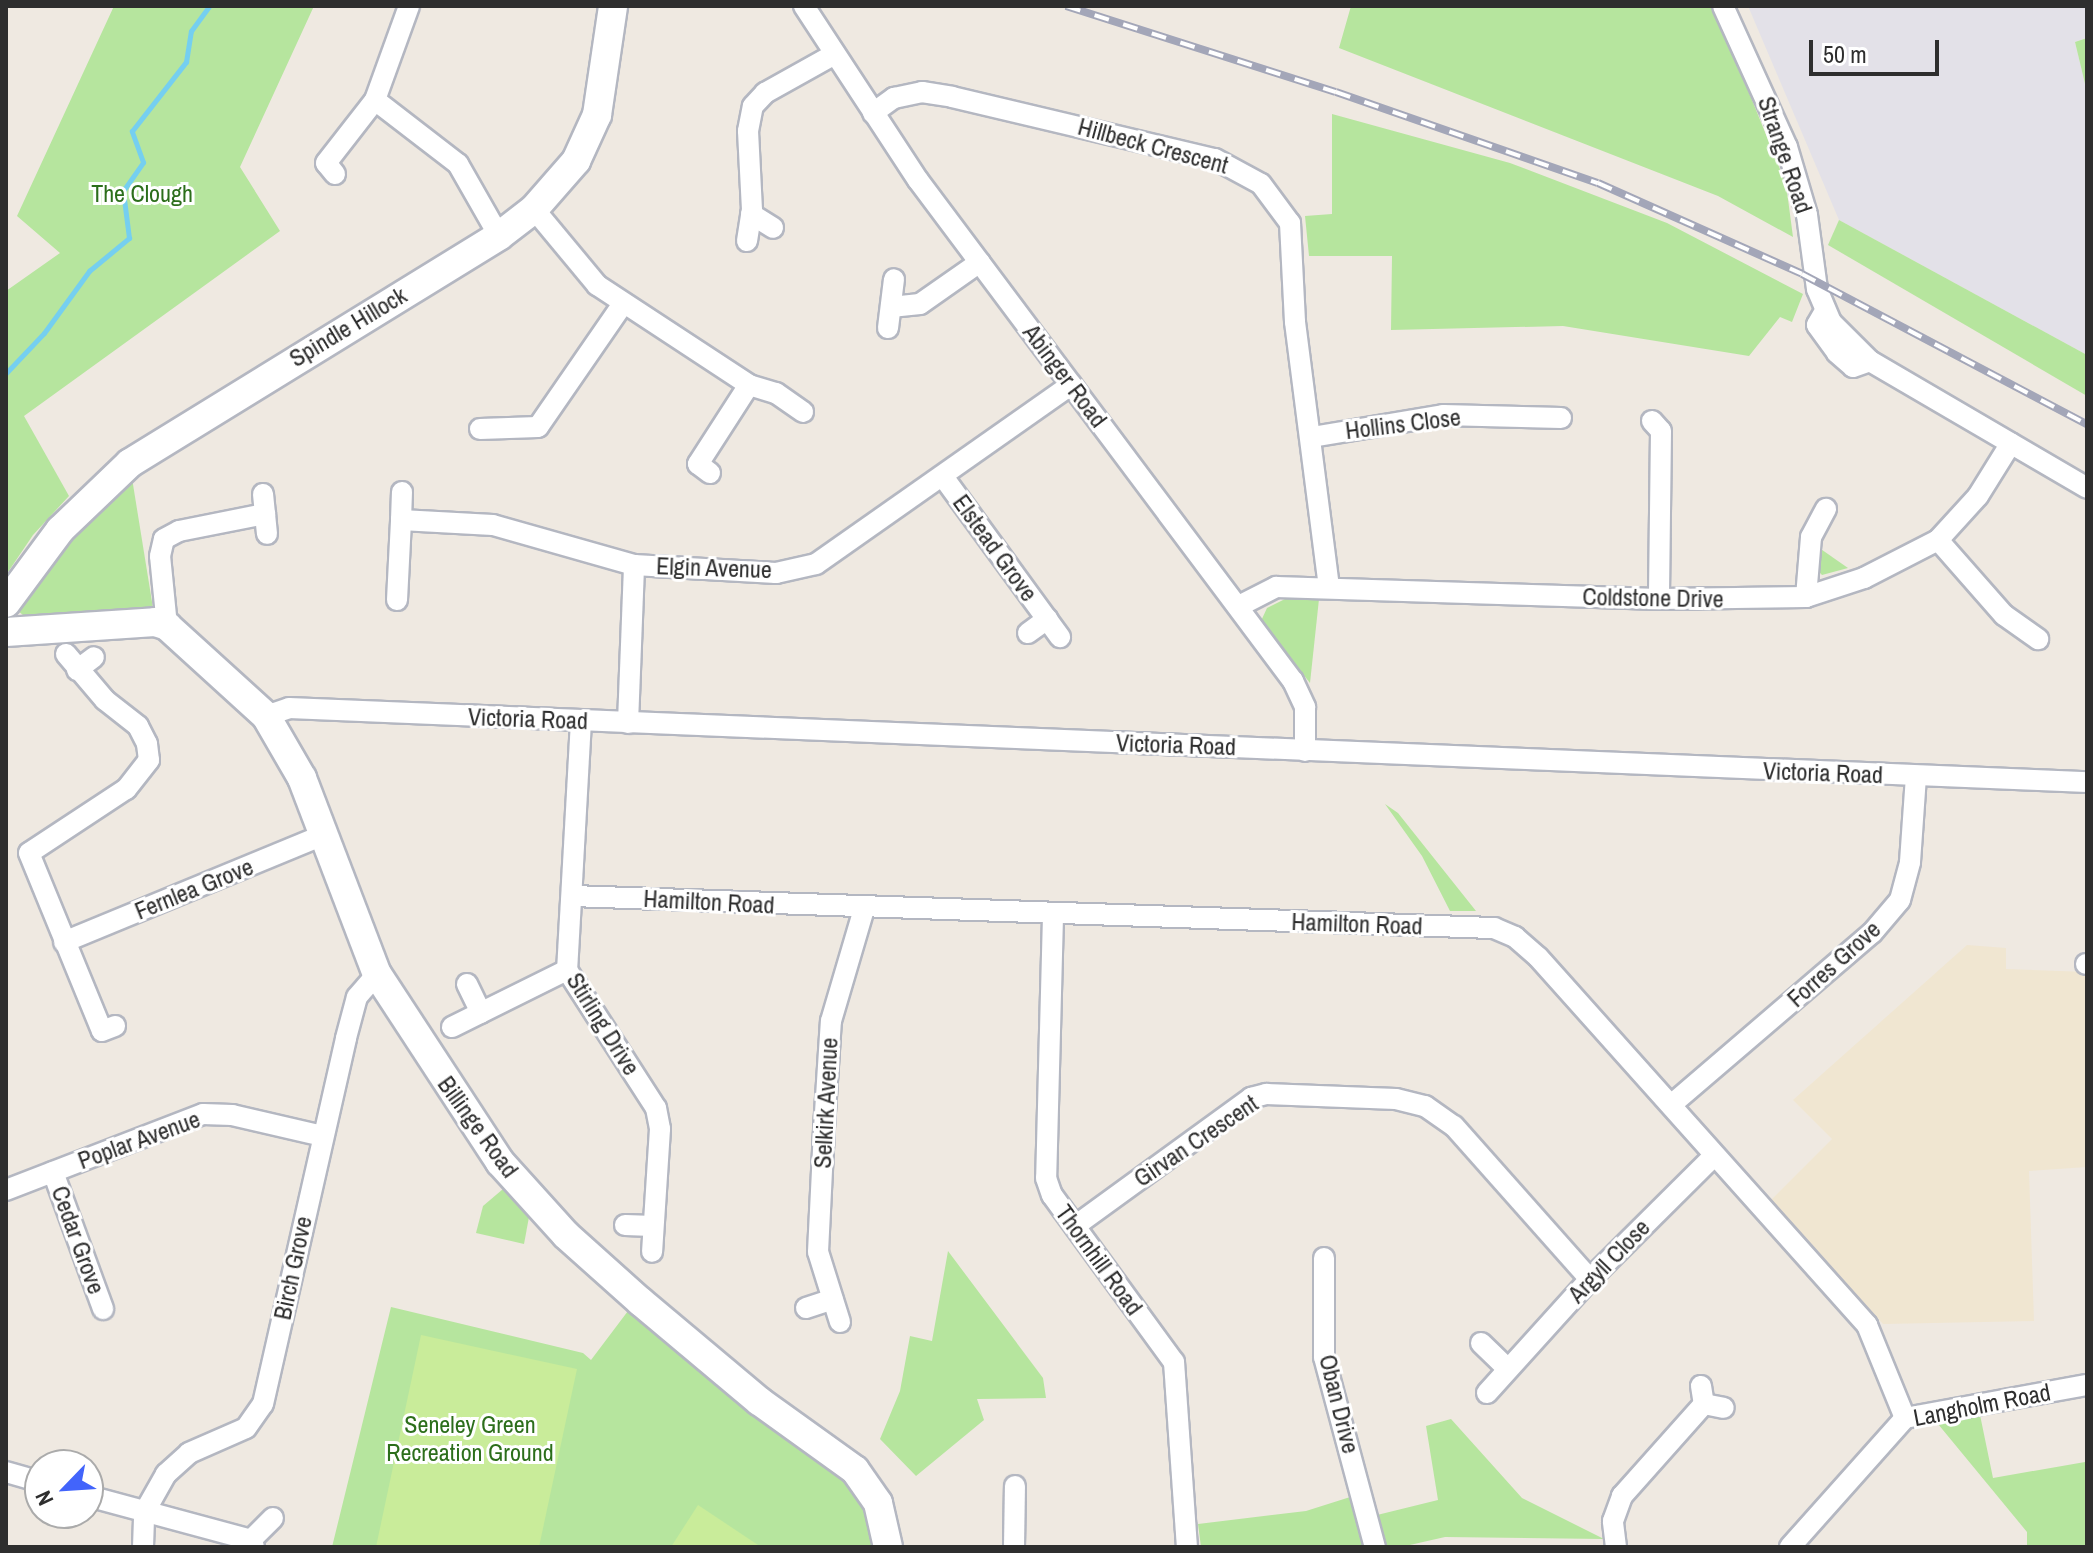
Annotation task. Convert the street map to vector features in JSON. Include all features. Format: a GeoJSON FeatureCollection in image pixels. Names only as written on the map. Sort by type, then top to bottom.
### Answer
{"type":"FeatureCollection","features":[{"type":"Feature","properties":{"kind":"main road","name":"Spindle Hillock"},"geometry":{"type":"LineString","coordinates":[[6,603],[60,530],[130,463],[499,236],[534,209],[576,161],[597,115],[613,6]]}},
{"type":"Feature","properties":{"kind":"main road"},"geometry":{"type":"LineString","coordinates":[[6,632],[155,622],[167,626]]}},
{"type":"Feature","properties":{"kind":"main road","name":"Billinge Road"},"geometry":{"type":"LineString","coordinates":[[167,626],[266,716],[285,742],[377,974],[459,1106],[531,1198],[641,1302],[759,1401],[855,1470],[878,1503],[888,1547]]}},
{"type":"Feature","properties":{"kind":"street"},"geometry":{"type":"LineString","coordinates":[[335,174],[326,163],[375,100],[409,6]]}},
{"type":"Feature","properties":{"kind":"street","name":"Abinger Road"},"geometry":{"type":"LineString","coordinates":[[804,6],[873,113],[980,262],[1239,606],[1303,699],[1305,751]]}},
{"type":"Feature","properties":{"kind":"street","name":"Strange Road"},"geometry":{"type":"LineString","coordinates":[[1723,6],[1792,162],[1825,311],[1870,361],[2087,488]]}},
{"type":"Feature","properties":{"kind":"street"},"geometry":{"type":"LineString","coordinates":[[747,241],[751,214],[748,131],[753,106],[765,93],[835,54]]}},
{"type":"Feature","properties":{"kind":"street","name":"Hillbeck Crescent"},"geometry":{"type":"LineString","coordinates":[[873,113],[894,98],[922,92],[952,97],[1215,159],[1261,184],[1290,223],[1295,322],[1329,588]]}},
{"type":"Feature","properties":{"kind":"street"},"geometry":{"type":"LineString","coordinates":[[375,100],[458,164],[499,236]]}},
{"type":"Feature","properties":{"kind":"street"},"geometry":{"type":"LineString","coordinates":[[534,209],[577,264],[623,304],[749,385],[776,393],[803,412]]}},
{"type":"Feature","properties":{"kind":"street"},"geometry":{"type":"LineString","coordinates":[[751,214],[773,228]]}},
{"type":"Feature","properties":{"kind":"street"},"geometry":{"type":"LineString","coordinates":[[891,307],[920,304],[980,262]]}},
{"type":"Feature","properties":{"kind":"street"},"geometry":{"type":"LineString","coordinates":[[888,328],[894,279]]}},
{"type":"Feature","properties":{"kind":"street"},"geometry":{"type":"LineString","coordinates":[[489,423],[538,427],[623,304]]}},
{"type":"Feature","properties":{"kind":"street"},"geometry":{"type":"LineString","coordinates":[[699,471],[749,385]]}},
{"type":"Feature","properties":{"kind":"street","name":"Elgin Avenue"},"geometry":{"type":"LineString","coordinates":[[401,520],[504,527],[634,565],[776,573],[816,564],[944,478],[1071,385]]}},
{"type":"Feature","properties":{"kind":"street","name":"Hollins Close"},"geometry":{"type":"LineString","coordinates":[[1312,437],[1443,415],[1548,423]]}},
{"type":"Feature","properties":{"kind":"street"},"geometry":{"type":"LineString","coordinates":[[1659,599],[1661,425]]}},
{"type":"Feature","properties":{"kind":"street","name":"Coldstone Drive"},"geometry":{"type":"LineString","coordinates":[[1239,606],[1276,587],[1659,599],[1806,597],[1864,578],[1938,540],[1978,496],[2011,443]]}},
{"type":"Feature","properties":{"kind":"street","name":"Elstead Grove"},"geometry":{"type":"LineString","coordinates":[[944,478],[1060,637]]}},
{"type":"Feature","properties":{"kind":"street"},"geometry":{"type":"LineString","coordinates":[[397,600],[402,492]]}},
{"type":"Feature","properties":{"kind":"street"},"geometry":{"type":"LineString","coordinates":[[167,626],[160,556],[164,539],[179,531],[265,514]]}},
{"type":"Feature","properties":{"kind":"street"},"geometry":{"type":"LineString","coordinates":[[1806,597],[1806,561],[1816,515]]}},
{"type":"Feature","properties":{"kind":"street"},"geometry":{"type":"LineString","coordinates":[[1938,540],[2007,626],[2038,639]]}},
{"type":"Feature","properties":{"kind":"street"},"geometry":{"type":"LineString","coordinates":[[628,723],[634,565]]}},
{"type":"Feature","properties":{"kind":"street","name":"Elstead Grove"},"geometry":{"type":"LineString","coordinates":[[1028,633],[1047,619]]}},
{"type":"Feature","properties":{"kind":"street"},"geometry":{"type":"LineString","coordinates":[[79,660],[138,726],[149,760],[126,789],[71,829],[29,853],[102,1031],[115,1026]]}},
{"type":"Feature","properties":{"kind":"street","name":"Victoria Road"},"geometry":{"type":"LineString","coordinates":[[266,716],[289,708],[2087,782]]}},
{"type":"Feature","properties":{"kind":"street","name":"Stirling Drive"},"geometry":{"type":"LineString","coordinates":[[581,721],[567,970],[656,1108],[660,1129],[652,1252]]}},
{"type":"Feature","properties":{"kind":"street","name":"Forres Grove"},"geometry":{"type":"LineString","coordinates":[[1671,1105],[1872,933],[1900,900],[1910,862],[1916,777]]}},
{"type":"Feature","properties":{"kind":"street","name":"Fernlea Grove"},"geometry":{"type":"LineString","coordinates":[[64,942],[324,835]]}},
{"type":"Feature","properties":{"kind":"street","name":"Hamilton Road"},"geometry":{"type":"LineString","coordinates":[[572,896],[1053,916],[1494,928],[1515,937],[1538,957],[1867,1325],[1905,1418]]}},
{"type":"Feature","properties":{"kind":"street","name":"Selkirk Avenue"},"geometry":{"type":"LineString","coordinates":[[840,1322],[818,1252],[831,1021],[864,909]]}},
{"type":"Feature","properties":{"kind":"street","name":"Thornhill Road"},"geometry":{"type":"LineString","coordinates":[[1053,916],[1046,1178],[1075,1226],[1174,1362],[1187,1547]]}},
{"type":"Feature","properties":{"kind":"street"},"geometry":{"type":"LineString","coordinates":[[452,1027],[567,970]]}},
{"type":"Feature","properties":{"kind":"street","name":"Birch Grove"},"geometry":{"type":"LineString","coordinates":[[144,1513],[178,1462],[246,1428],[263,1404],[322,1136],[357,997],[377,974]]}},
{"type":"Feature","properties":{"kind":"street"},"geometry":{"type":"LineString","coordinates":[[467,984],[481,1013]]}},
{"type":"Feature","properties":{"kind":"street","name":"Girvan Crescent"},"geometry":{"type":"LineString","coordinates":[[1075,1226],[1251,1098],[1266,1094],[1396,1099],[1425,1106],[1454,1126],[1590,1279]]}},
{"type":"Feature","properties":{"kind":"street","name":"Poplar Avenue"},"geometry":{"type":"LineString","coordinates":[[6,1190],[203,1114],[232,1115],[322,1136]]}},
{"type":"Feature","properties":{"kind":"street","name":"Argyll Close"},"geometry":{"type":"LineString","coordinates":[[1487,1393],[1590,1279],[1714,1156]]}},
{"type":"Feature","properties":{"kind":"street","name":"Cedar Grove"},"geometry":{"type":"LineString","coordinates":[[53,1172],[103,1309]]}},
{"type":"Feature","properties":{"kind":"street"},"geometry":{"type":"LineString","coordinates":[[625,1225],[653,1226]]}},
{"type":"Feature","properties":{"kind":"street","name":"Oban Drive"},"geometry":{"type":"LineString","coordinates":[[1324,1258],[1324,1357],[1375,1547]]}},
{"type":"Feature","properties":{"kind":"street"},"geometry":{"type":"LineString","coordinates":[[806,1308],[833,1299]]}},
{"type":"Feature","properties":{"kind":"street"},"geometry":{"type":"LineString","coordinates":[[1481,1343],[1508,1369]]}},
{"type":"Feature","properties":{"kind":"street","name":"Langholm Road"},"geometry":{"type":"LineString","coordinates":[[1790,1547],[1905,1418],[2087,1385]]}},
{"type":"Feature","properties":{"kind":"street"},"geometry":{"type":"LineString","coordinates":[[1616,1547],[1613,1521],[1622,1496],[1710,1399]]}},
{"type":"Feature","properties":{"kind":"street"},"geometry":{"type":"LineString","coordinates":[[1014,1547],[1015,1486]]}},
{"type":"Feature","properties":{"kind":"street"},"geometry":{"type":"LineString","coordinates":[[104,1501],[252,1544],[273,1518]]}},
{"type":"Feature","properties":{"kind":"street"},"geometry":{"type":"LineString","coordinates":[[143,1547],[144,1513]]}},
{"type":"Feature","properties":{"kind":"shaded area"},"geometry":{"type":"Polygon","coordinates":[[[1748,6],[2087,6],[2087,38],[2075,42],[2087,92],[2087,355],[1839,220],[1748,6]]]}},
{"type":"Feature","properties":{"kind":"shaded area"},"geometry":{"type":"Polygon","coordinates":[[[1967,945],[2006,948],[2006,969],[2087,972],[2087,1167],[2029,1171],[2034,1321],[1883,1324],[1771,1200],[1832,1139],[1793,1100],[1967,945]]]}},
{"type":"Feature","properties":{"kind":"green space","name":"The Clough"},"geometry":{"type":"Polygon","coordinates":[[[114,6],[314,6],[240,167],[280,231],[24,416],[69,496],[33,535],[6,575],[6,291],[60,253],[17,216],[114,6]]]}},
{"type":"Feature","properties":{"kind":"green space"},"geometry":{"type":"Polygon","coordinates":[[[1351,6],[1714,6],[1786,184],[1793,237],[1718,196],[1339,48],[1351,6]]]}},
{"type":"Feature","properties":{"kind":"green space"},"geometry":{"type":"Polygon","coordinates":[[[2087,38],[2087,92],[2075,42],[2087,38]]]}},
{"type":"Feature","properties":{"kind":"green space"},"geometry":{"type":"Polygon","coordinates":[[[1332,114],[1510,163],[1667,223],[1803,294],[1792,322],[1780,317],[1749,356],[1563,326],[1391,330],[1392,256],[1309,256],[1305,216],[1332,214],[1332,114]]]}},
{"type":"Feature","properties":{"kind":"green space"},"geometry":{"type":"Polygon","coordinates":[[[1839,220],[2087,355],[2087,396],[1828,245],[1839,220]]]}},
{"type":"Feature","properties":{"kind":"green space"},"geometry":{"type":"Polygon","coordinates":[[[131,472],[153,608],[23,615],[13,607],[42,564],[131,472]]]}},
{"type":"Feature","properties":{"kind":"green space"},"geometry":{"type":"Polygon","coordinates":[[[1815,545],[1848,568],[1822,575],[1810,562],[1815,545]]]}},
{"type":"Feature","properties":{"kind":"green space"},"geometry":{"type":"Polygon","coordinates":[[[1285,599],[1319,599],[1310,683],[1261,621],[1267,608],[1285,599]]]}},
{"type":"Feature","properties":{"kind":"green space"},"geometry":{"type":"Polygon","coordinates":[[[1385,804],[1398,813],[1476,911],[1450,911],[1422,856],[1385,804]]]}},
{"type":"Feature","properties":{"kind":"green space"},"geometry":{"type":"Polygon","coordinates":[[[503,1189],[529,1217],[524,1244],[476,1233],[483,1206],[503,1189]]]}},
{"type":"Feature","properties":{"kind":"green space"},"geometry":{"type":"Polygon","coordinates":[[[948,1251],[1043,1378],[1046,1398],[977,1399],[984,1420],[916,1476],[880,1439],[900,1391],[910,1336],[932,1341],[948,1251]]]}},
{"type":"Feature","properties":{"kind":"green space","name":"Seneley Green Recreation Ground"},"geometry":{"type":"Polygon","coordinates":[[[391,1307],[583,1353],[591,1360],[631,1307],[729,1394],[849,1485],[863,1502],[879,1547],[332,1547],[391,1307]]]}},
{"type":"Feature","properties":{"kind":"green space"},"geometry":{"type":"Polygon","coordinates":[[[421,1335],[577,1369],[539,1547],[376,1547],[421,1335]]]}},
{"type":"Feature","properties":{"kind":"green space"},"geometry":{"type":"Polygon","coordinates":[[[1979,1410],[1993,1478],[2085,1462],[2087,1547],[2027,1547],[2027,1532],[1938,1424],[1979,1410]]]}},
{"type":"Feature","properties":{"kind":"green space"},"geometry":{"type":"Polygon","coordinates":[[[1451,1419],[1522,1498],[1604,1539],[1445,1537],[1401,1547],[1201,1547],[1198,1524],[1306,1511],[1366,1492],[1373,1516],[1438,1500],[1426,1426],[1451,1419]]]}},
{"type":"Feature","properties":{"kind":"green space"},"geometry":{"type":"Polygon","coordinates":[[[698,1505],[761,1547],[671,1547],[698,1505]]]}},
{"type":"Feature","properties":{"kind":"waterway"},"geometry":{"type":"LineString","coordinates":[[6,373],[44,333],[89,271],[129,238],[123,191],[143,162],[132,131],[186,62],[191,31],[209,6]]}},
{"type":"Feature","properties":{"kind":"railway"},"geometry":{"type":"LineString","coordinates":[[1066,6],[1336,92],[1598,183],[1802,274],[2087,424]]}}]}
